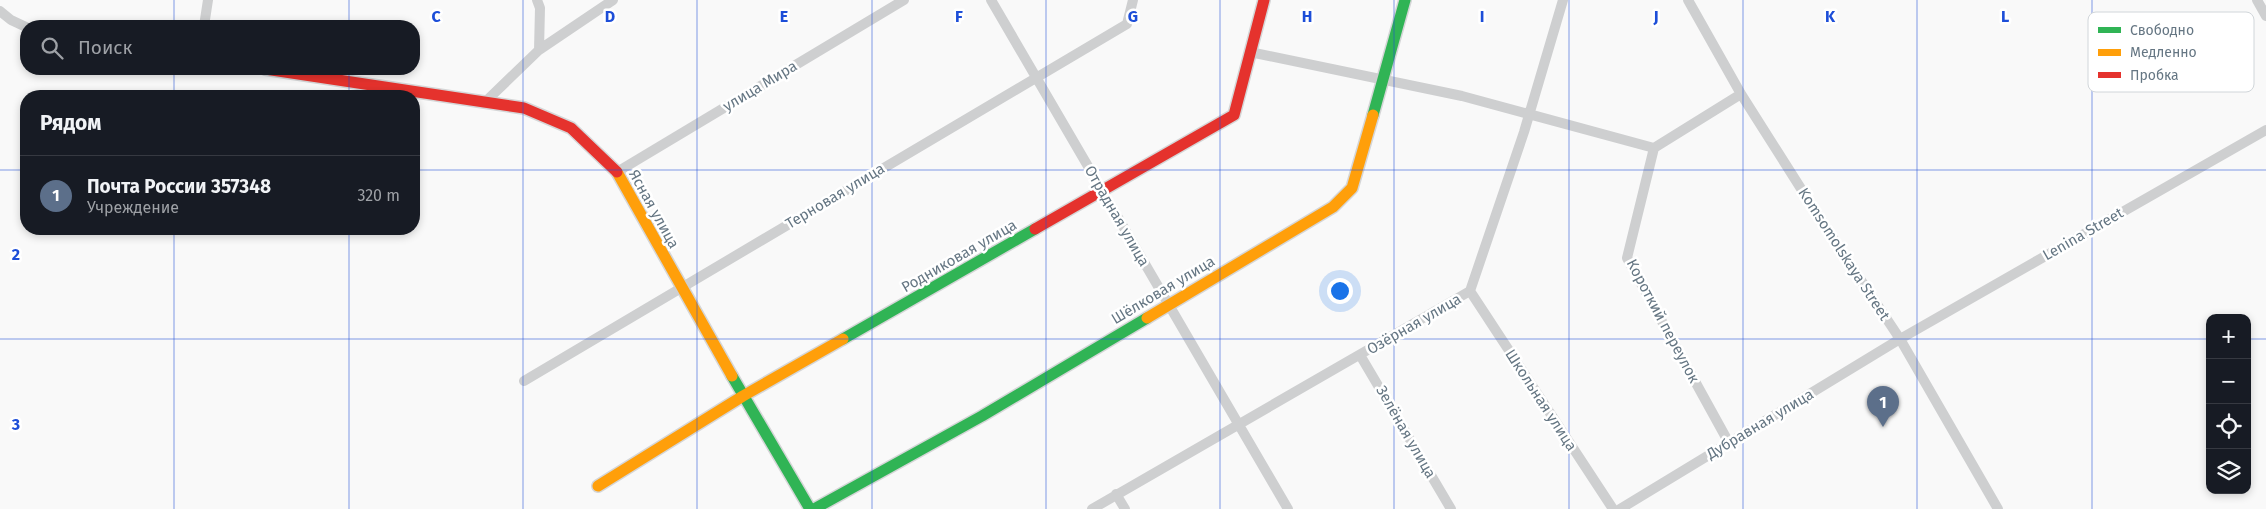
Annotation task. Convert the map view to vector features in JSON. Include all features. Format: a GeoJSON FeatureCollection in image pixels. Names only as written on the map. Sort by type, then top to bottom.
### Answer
{"type":"FeatureCollection","features":[{"type":"Feature","properties":{"kind":"street"},"geometry":{"type":"LineString","coordinates":[[205,20],[208,0]]}},
{"type":"Feature","properties":{"kind":"street"},"geometry":{"type":"LineString","coordinates":[[537,0],[540,8],[539,50]]}},
{"type":"Feature","properties":{"kind":"street"},"geometry":{"type":"LineString","coordinates":[[484,103],[539,50],[613,0]]}},
{"type":"Feature","properties":{"kind":"street","name":"улица Мира"},"geometry":{"type":"LineString","coordinates":[[617,172],[904,0]]}},
{"type":"Feature","properties":{"kind":"street","name":"Отрадная улица"},"geometry":{"type":"LineString","coordinates":[[991,0],[1288,509]]}},
{"type":"Feature","properties":{"kind":"street","name":"Терновая улица"},"geometry":{"type":"LineString","coordinates":[[524,381],[1127,24],[1133,0]]}},
{"type":"Feature","properties":{"kind":"street","name":"Родниковая улица"},"geometry":{"type":"LineString","coordinates":[[598,486],[743,396],[1234,115],[1264,0]]}},
{"type":"Feature","properties":{"kind":"street","name":"Шёлковая улица"},"geometry":{"type":"LineString","coordinates":[[814,509],[982,416],[1333,207],[1352,188],[1405,0]]}},
{"type":"Feature","properties":{"kind":"street","name":"Озёрная улица"},"geometry":{"type":"LineString","coordinates":[[1092,509],[1470,291],[1528,115],[1563,0]]}},
{"type":"Feature","properties":{"kind":"street","name":"Komsomolskaya Street"},"geometry":{"type":"LineString","coordinates":[[1688,0],[1741,94],[1818,217],[1900,338],[1998,509]]}},
{"type":"Feature","properties":{"kind":"street"},"geometry":{"type":"LineString","coordinates":[[2258,0],[2266,16]]}},
{"type":"Feature","properties":{"kind":"street"},"geometry":{"type":"LineString","coordinates":[[0,10],[11,20],[20,24]]}},
{"type":"Feature","properties":{"kind":"street"},"geometry":{"type":"LineString","coordinates":[[1250,52],[1462,96],[1654,148],[1741,94]]}},
{"type":"Feature","properties":{"kind":"street","name":"Ясная улица"},"geometry":{"type":"LineString","coordinates":[[304,75],[400,90]]}},
{"type":"Feature","properties":{"kind":"street","name":"Ясная улица"},"geometry":{"type":"LineString","coordinates":[[420,93],[524,108],[571,128],[617,172],[680,287],[810,509]]}},
{"type":"Feature","properties":{"kind":"street","name":"Lenina Street"},"geometry":{"type":"LineString","coordinates":[[1900,338],[2266,130]]}},
{"type":"Feature","properties":{"kind":"street","name":"Короткий переулок"},"geometry":{"type":"LineString","coordinates":[[1654,148],[1627,258],[1729,443]]}},
{"type":"Feature","properties":{"kind":"street","name":"Школьная улица"},"geometry":{"type":"LineString","coordinates":[[1470,291],[1613,509]]}},
{"type":"Feature","properties":{"kind":"street","name":"Дубравная улица"},"geometry":{"type":"LineString","coordinates":[[1620,509],[1900,338]]}},
{"type":"Feature","properties":{"kind":"street","name":"Зелёная улица"},"geometry":{"type":"LineString","coordinates":[[1360,354],[1451,509]]}},
{"type":"Feature","properties":{"kind":"street"},"geometry":{"type":"LineString","coordinates":[[1116,494],[1125,509]]}},
{"type":"Feature","properties":{"kind":"traffic: fast"},"geometry":{"type":"LineString","coordinates":[[1373,115],[1405,0]]}},
{"type":"Feature","properties":{"kind":"traffic: fast"},"geometry":{"type":"LineString","coordinates":[[843,339],[1035,229]]}},
{"type":"Feature","properties":{"kind":"traffic: fast"},"geometry":{"type":"LineString","coordinates":[[814,509],[982,416],[1147,318]]}},
{"type":"Feature","properties":{"kind":"traffic: fast"},"geometry":{"type":"LineString","coordinates":[[732,376],[810,509]]}},
{"type":"Feature","properties":{"kind":"traffic: slow"},"geometry":{"type":"LineString","coordinates":[[1147,318],[1333,207],[1352,188],[1373,115]]}},
{"type":"Feature","properties":{"kind":"traffic: slow"},"geometry":{"type":"LineString","coordinates":[[617,172],[732,376]]}},
{"type":"Feature","properties":{"kind":"traffic: slow"},"geometry":{"type":"LineString","coordinates":[[598,486],[743,396],[843,339]]}},
{"type":"Feature","properties":{"kind":"traffic: jam"},"geometry":{"type":"LineString","coordinates":[[1035,229],[1234,115],[1264,0]]}},
{"type":"Feature","properties":{"kind":"traffic: jam"},"geometry":{"type":"LineString","coordinates":[[305,75],[404,90]]}},
{"type":"Feature","properties":{"kind":"traffic: jam"},"geometry":{"type":"LineString","coordinates":[[420,92],[524,108],[571,128],[617,172]]}},
{"type":"Feature","properties":{"kind":"place","name":"Почта России 357348"},"geometry":{"type":"Point","coordinates":[1883,427]}}]}
